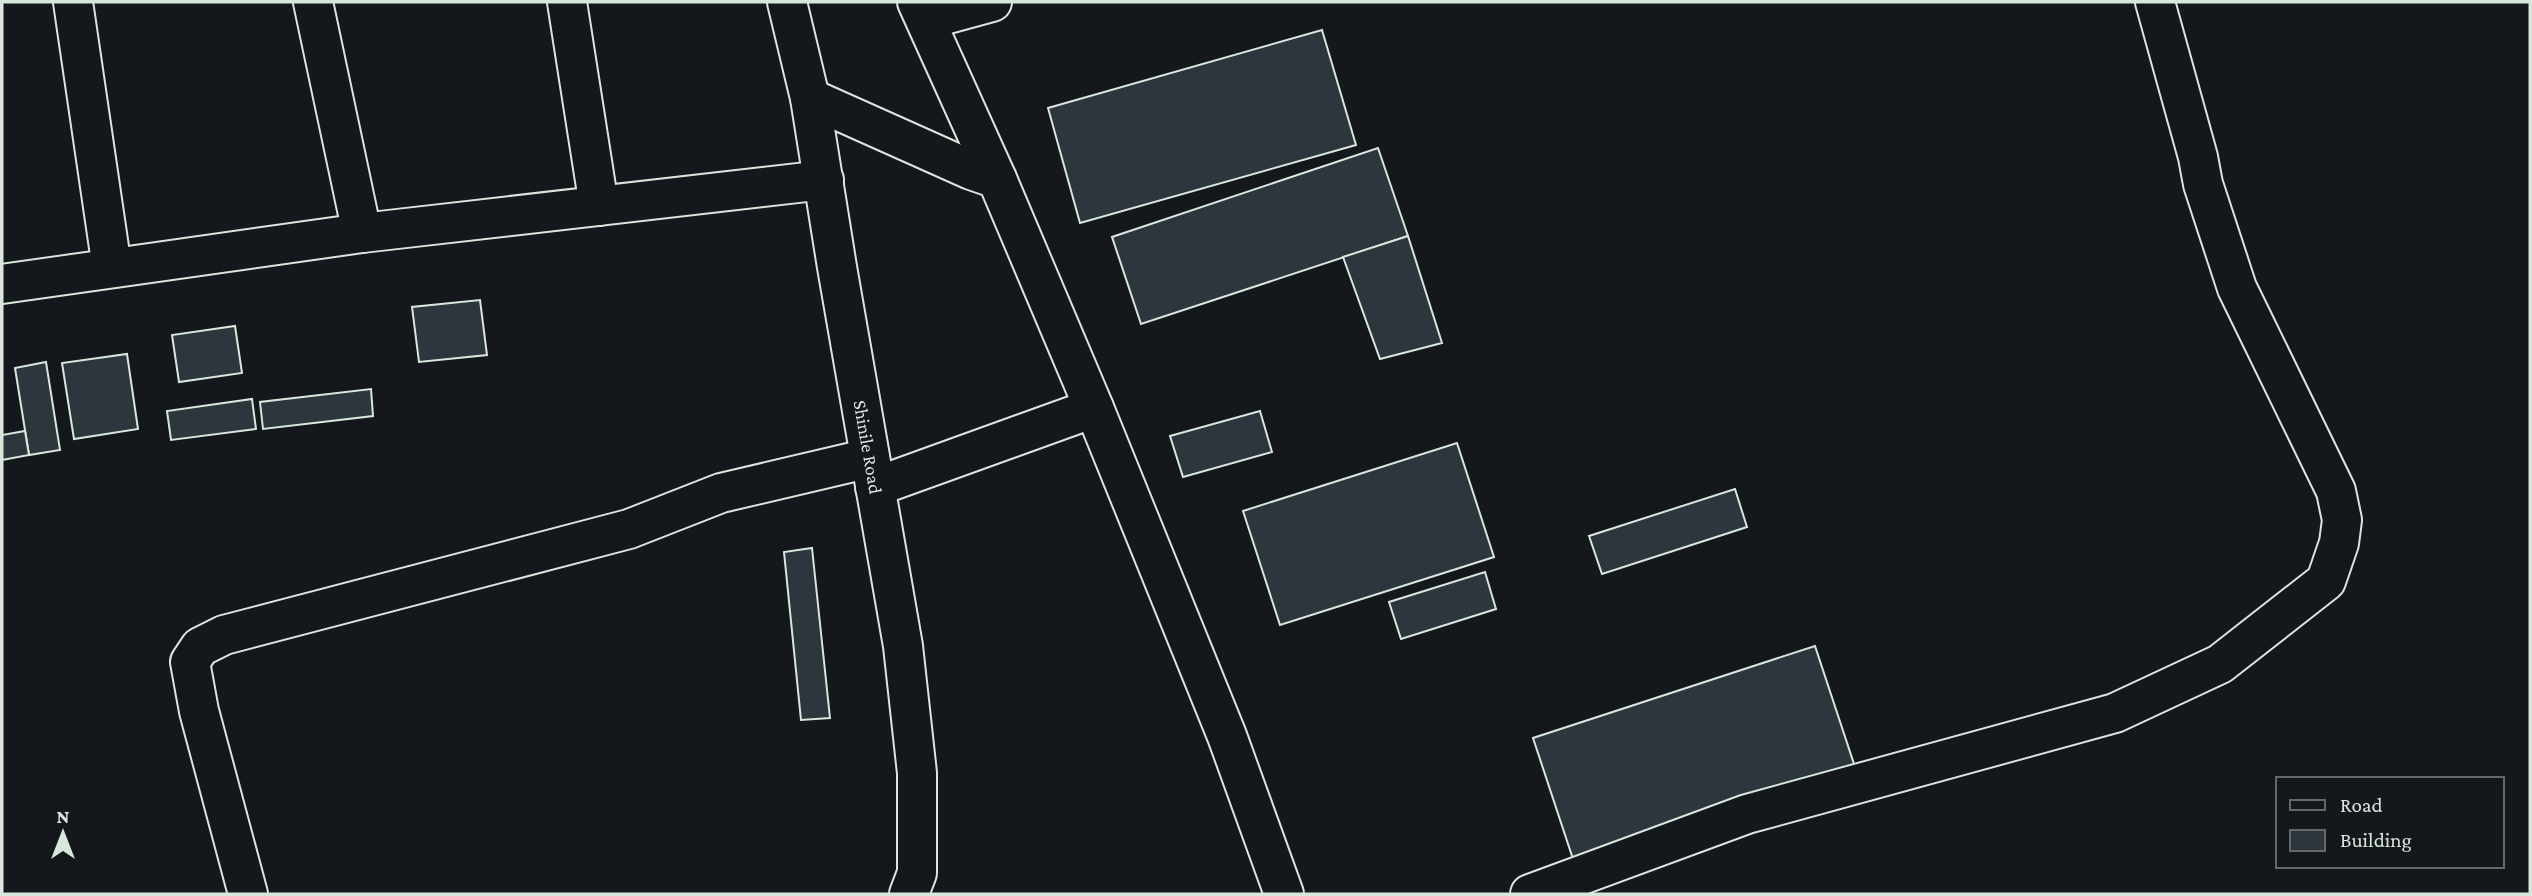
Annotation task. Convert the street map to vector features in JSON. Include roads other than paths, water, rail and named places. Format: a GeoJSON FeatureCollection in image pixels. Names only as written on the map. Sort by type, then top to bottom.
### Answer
{"type":"FeatureCollection","features":[{"type":"Feature","properties":{"kind":"street"},"geometry":{"type":"LineString","coordinates":[[73,2],[112,268]]}},
{"type":"Feature","properties":{"kind":"street"},"geometry":{"type":"LineString","coordinates":[[313,2],[362,233]]}},
{"type":"Feature","properties":{"kind":"street"},"geometry":{"type":"LineString","coordinates":[[567,2],[599,206]]}},
{"type":"Feature","properties":{"kind":"street","name":"Shinile Road"},"geometry":{"type":"LineString","coordinates":[[787,2],[810,98],[903,646],[917,773],[917,873],[909,894]]}},
{"type":"Feature","properties":{"kind":"street"},"geometry":{"type":"LineString","coordinates":[[992,2],[922,11],[997,178],[1094,408],[1227,736],[1284,894]]}},
{"type":"Feature","properties":{"kind":"street"},"geometry":{"type":"LineString","coordinates":[[1530,894],[1747,814],[2115,713],[2220,664],[2326,581],[2339,543],[2342,520],[2336,491],[2236,288],[2203,184],[2155,2]]}},
{"type":"Feature","properties":{"kind":"street"},"geometry":{"type":"LineString","coordinates":[[810,98],[971,170],[997,178]]}},
{"type":"Feature","properties":{"kind":"street"},"geometry":{"type":"LineString","coordinates":[[2,284],[362,233],[824,180]]}},
{"type":"Feature","properties":{"kind":"street"},"geometry":{"type":"LineString","coordinates":[[248,894],[198,710],[190,662],[200,647],[224,635],[629,529],[721,493],[873,472],[1094,408]]}}]}
